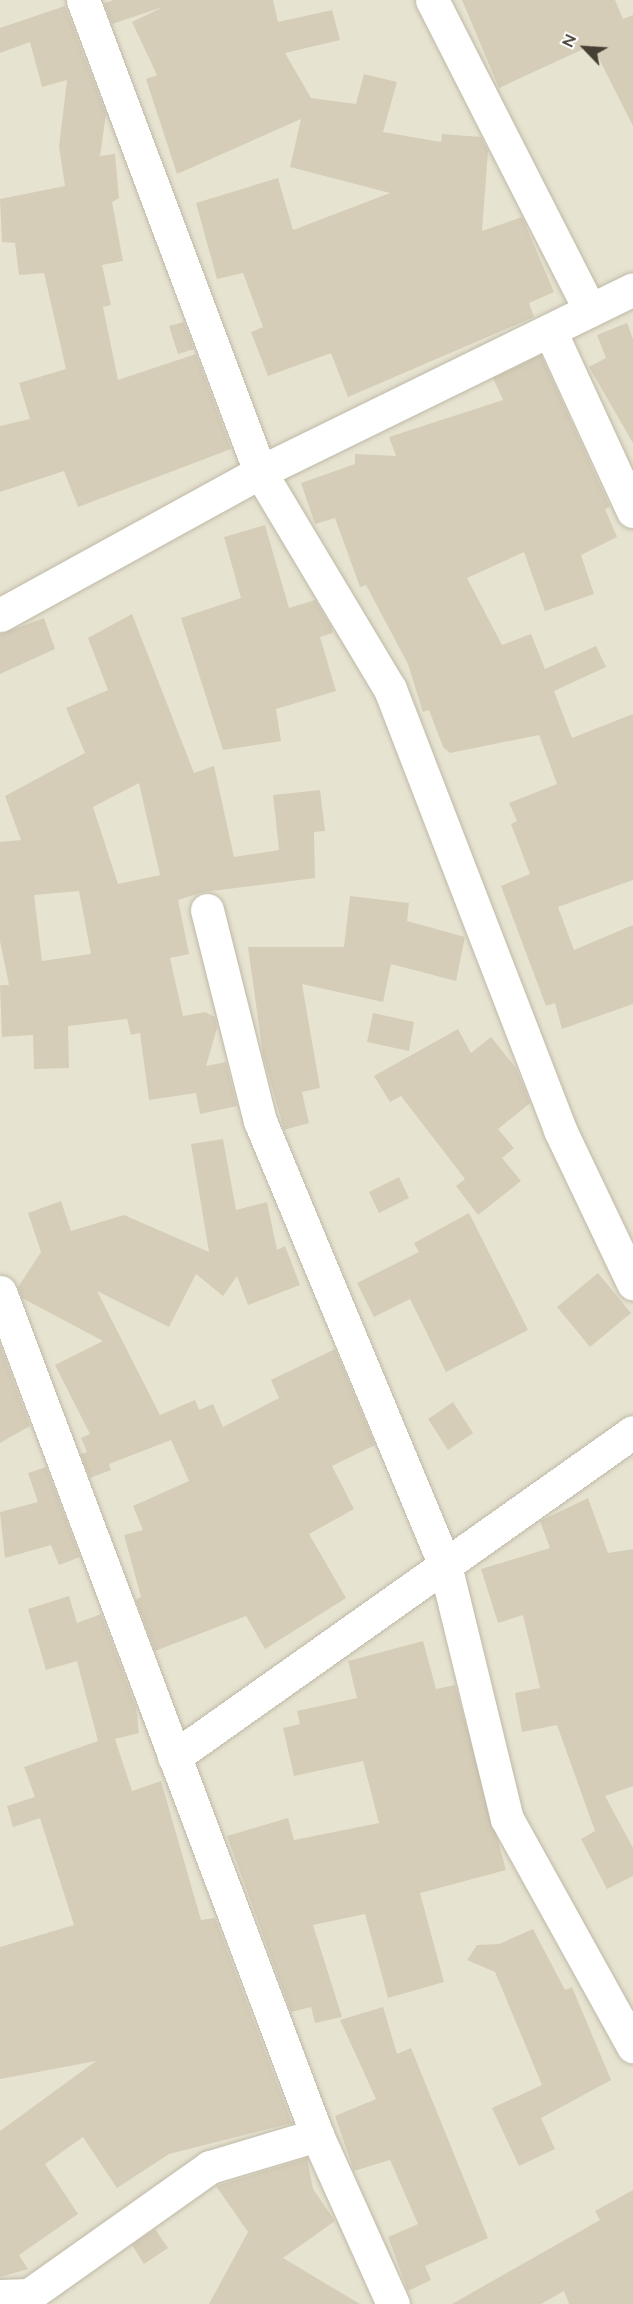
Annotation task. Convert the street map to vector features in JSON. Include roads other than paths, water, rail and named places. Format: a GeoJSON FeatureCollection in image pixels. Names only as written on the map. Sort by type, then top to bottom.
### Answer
{"type":"FeatureCollection","features":[{"type":"Feature","properties":{"kind":"street"},"geometry":{"type":"LineString","coordinates":[[83,0],[260,472],[390,689],[560,1130],[633,1283]]}},
{"type":"Feature","properties":{"kind":"street"},"geometry":{"type":"LineString","coordinates":[[432,0],[590,310]]}},
{"type":"Feature","properties":{"kind":"street"},"geometry":{"type":"LineString","coordinates":[[3,604],[260,472],[552,333],[590,310],[633,290]]}},
{"type":"Feature","properties":{"kind":"street"},"geometry":{"type":"LineString","coordinates":[[552,333],[633,511]]}},
{"type":"Feature","properties":{"kind":"street"},"geometry":{"type":"LineString","coordinates":[[207,910],[260,1121],[445,1565],[507,1819],[633,2046]]}},
{"type":"Feature","properties":{"kind":"street"},"geometry":{"type":"LineString","coordinates":[[0,1292],[317,2135],[393,2304]]}},
{"type":"Feature","properties":{"kind":"street"},"geometry":{"type":"LineString","coordinates":[[174,1757],[633,1432]]}},
{"type":"Feature","properties":{"kind":"street"},"geometry":{"type":"LineString","coordinates":[[0,2296],[29,2295],[210,2167],[317,2135]]}}]}
